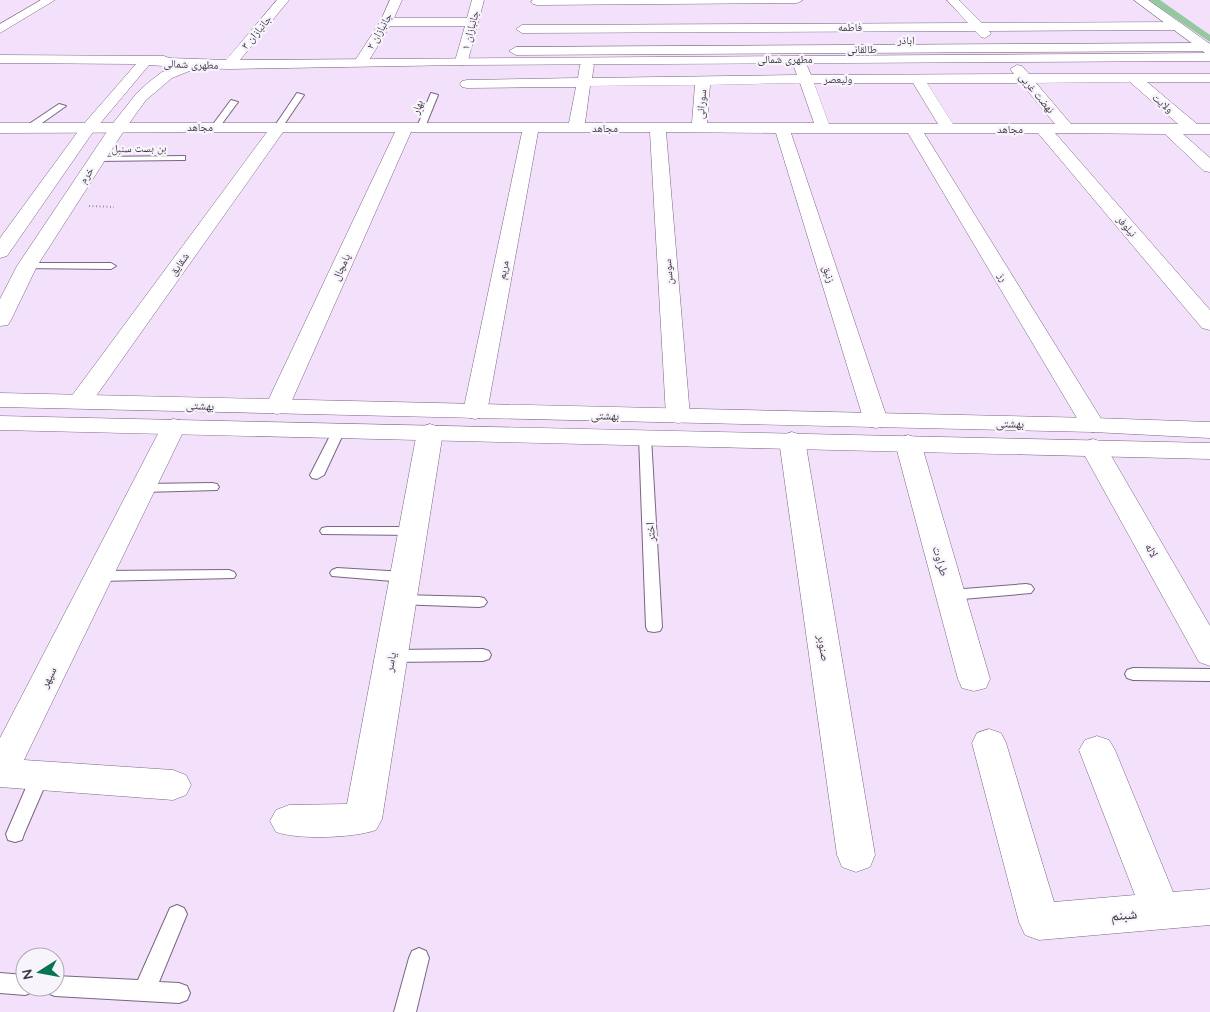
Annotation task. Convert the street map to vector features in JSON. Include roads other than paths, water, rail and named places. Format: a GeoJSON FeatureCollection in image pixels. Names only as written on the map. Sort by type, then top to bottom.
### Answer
{"type":"FeatureCollection","features":[{"type":"Feature","properties":{"kind":"street"},"geometry":{"type":"LineString","coordinates":[[0,29],[49,0]]}},
{"type":"Feature","properties":{"kind":"street","name":"جانبازان ۳"},"geometry":{"type":"LineString","coordinates":[[231,62],[283,0]]}},
{"type":"Feature","properties":{"kind":"street","name":"جانبازان ۳"},"geometry":{"type":"LineString","coordinates":[[248,62],[298,0]]}},
{"type":"Feature","properties":{"kind":"street","name":"جانبازان ۲"},"geometry":{"type":"LineString","coordinates":[[361,62],[386,22],[396,0]]}},
{"type":"Feature","properties":{"kind":"street","name":"جانبازان ۱"},"geometry":{"type":"LineString","coordinates":[[462,61],[478,0]]}},
{"type":"Feature","properties":{"kind":"street"},"geometry":{"type":"LineString","coordinates":[[769,0],[794,49],[823,128]]}},
{"type":"Feature","properties":{"kind":"street"},"geometry":{"type":"LineString","coordinates":[[536,8],[797,0]]}},
{"type":"Feature","properties":{"kind":"street","name":"نهضت غربی"},"geometry":{"type":"LineString","coordinates":[[953,0],[999,48],[1067,129]]}},
{"type":"Feature","properties":{"kind":"street"},"geometry":{"type":"LineString","coordinates":[[1140,0],[1179,26],[1208,50]]}},
{"type":"Feature","properties":{"kind":"street"},"geometry":{"type":"LineString","coordinates":[[589,5],[657,13],[666,28]]}},
{"type":"Feature","properties":{"kind":"street"},"geometry":{"type":"LineString","coordinates":[[576,128],[585,82],[589,5]]}},
{"type":"Feature","properties":{"kind":"street"},"geometry":{"type":"LineString","coordinates":[[945,13],[985,13]]}},
{"type":"Feature","properties":{"kind":"street"},"geometry":{"type":"LineString","coordinates":[[1141,14],[1161,14]]}},
{"type":"Feature","properties":{"kind":"street"},"geometry":{"type":"LineString","coordinates":[[386,22],[472,22]]}},
{"type":"Feature","properties":{"kind":"street","name":"فاطمه"},"geometry":{"type":"LineString","coordinates":[[588,45],[520,40],[588,45],[666,28],[1179,26]]}},
{"type":"Feature","properties":{"kind":"street"},"geometry":{"type":"LineString","coordinates":[[247,43],[263,43]]}},
{"type":"Feature","properties":{"kind":"street","name":"مطهری شمالی"},"geometry":{"type":"LineString","coordinates":[[146,61],[325,64],[462,61],[588,45],[794,49],[1208,50]]}},
{"type":"Feature","properties":{"kind":"street","name":"اباذر"},"geometry":{"type":"LineString","coordinates":[[588,45],[794,49],[1208,50]]}},
{"type":"Feature","properties":{"kind":"street"},"geometry":{"type":"LineString","coordinates":[[0,59],[146,61]]}},
{"type":"Feature","properties":{"kind":"street"},"geometry":{"type":"LineString","coordinates":[[0,252],[88,127],[122,86],[146,61]]}},
{"type":"Feature","properties":{"kind":"street","name":"مطهری شمالی"},"geometry":{"type":"LineString","coordinates":[[146,61],[204,64],[231,62]]}},
{"type":"Feature","properties":{"kind":"street","name":"خرم"},"geometry":{"type":"LineString","coordinates":[[0,320],[27,266],[96,159],[141,97],[167,75],[204,64]]}},
{"type":"Feature","properties":{"kind":"street"},"geometry":{"type":"LineString","coordinates":[[918,78],[948,128]]}},
{"type":"Feature","properties":{"kind":"street","name":"ولیعصر"},"geometry":{"type":"LineString","coordinates":[[467,84],[918,78],[1210,78]]}},
{"type":"Feature","properties":{"kind":"street","name":"ولایت"},"geometry":{"type":"LineString","coordinates":[[1133,78],[1193,129]]}},
{"type":"Feature","properties":{"kind":"street","name":"سورانی"},"geometry":{"type":"LineString","coordinates":[[699,128],[703,80]]}},
{"type":"Feature","properties":{"kind":"street","name":"شقایق"},"geometry":{"type":"LineString","coordinates":[[80,401],[278,127]]}},
{"type":"Feature","properties":{"kind":"street","name":"پامچال"},"geometry":{"type":"LineString","coordinates":[[277,407],[413,127]]}},
{"type":"Feature","properties":{"kind":"street","name":"مجاهد"},"geometry":{"type":"LineString","coordinates":[[0,128],[1210,129]]}},
{"type":"Feature","properties":{"kind":"street"},"geometry":{"type":"LineString","coordinates":[[7,144],[29,128]]}},
{"type":"Feature","properties":{"kind":"street","name":"مریم"},"geometry":{"type":"LineString","coordinates":[[475,412],[530,128]]}},
{"type":"Feature","properties":{"kind":"street","name":"سوسن"},"geometry":{"type":"LineString","coordinates":[[658,128],[678,416]]}},
{"type":"Feature","properties":{"kind":"street","name":"زنبق"},"geometry":{"type":"LineString","coordinates":[[782,128],[876,421]]}},
{"type":"Feature","properties":{"kind":"street","name":"رز"},"geometry":{"type":"LineString","coordinates":[[913,128],[1093,436]]}},
{"type":"Feature","properties":{"kind":"street","name":"نیلوفر"},"geometry":{"type":"LineString","coordinates":[[1043,129],[1210,324]]}},
{"type":"Feature","properties":{"kind":"street"},"geometry":{"type":"LineString","coordinates":[[1169,129],[1210,167]]}},
{"type":"Feature","properties":{"kind":"street","name":"بهشتی"},"geometry":{"type":"LineString","coordinates":[[0,400],[876,421],[1093,436],[1210,451]]}},
{"type":"Feature","properties":{"kind":"street","name":"بهشتی"},"geometry":{"type":"LineString","coordinates":[[0,423],[908,443],[1210,430]]}},
{"type":"Feature","properties":{"kind":"street","name":"سپهر"},"geometry":{"type":"LineString","coordinates":[[173,785],[0,773],[174,426]]}},
{"type":"Feature","properties":{"kind":"street","name":"یاسر"},"geometry":{"type":"LineString","coordinates":[[289,821],[363,820],[430,432]]}},
{"type":"Feature","properties":{"kind":"street","name":"لاله"},"geometry":{"type":"LineString","coordinates":[[1093,436],[1210,654]]}},
{"type":"Feature","properties":{"kind":"street","name":"صنوبر"},"geometry":{"type":"LineString","coordinates":[[792,440],[856,855]]}},
{"type":"Feature","properties":{"kind":"street","name":"طراوت"},"geometry":{"type":"LineString","coordinates":[[908,443],[974,679]]}},
{"type":"Feature","properties":{"kind":"street","name":"شبنم"},"geometry":{"type":"LineString","coordinates":[[989,743],[1039,922],[1210,907]]}},
{"type":"Feature","properties":{"kind":"street"},"geometry":{"type":"LineString","coordinates":[[1097,750],[1161,911]]}},
{"type":"Feature","properties":{"kind":"lane"},"geometry":{"type":"LineString","coordinates":[[278,127],[300,95]]}},
{"type":"Feature","properties":{"kind":"lane","name":"بهار"},"geometry":{"type":"LineString","coordinates":[[413,127],[434,95]]}},
{"type":"Feature","properties":{"kind":"lane"},"geometry":{"type":"LineString","coordinates":[[215,127],[234,102]]}},
{"type":"Feature","properties":{"kind":"lane"},"geometry":{"type":"LineString","coordinates":[[29,128],[62,106]]}},
{"type":"Feature","properties":{"kind":"lane","name":"بن بست سنبل"},"geometry":{"type":"LineString","coordinates":[[96,159],[182,158]]}},
{"type":"Feature","properties":{"kind":"lane"},"geometry":{"type":"LineString","coordinates":[[27,266],[111,266]]}},
{"type":"Feature","properties":{"kind":"lane"},"geometry":{"type":"LineString","coordinates":[[317,475],[339,430]]}},
{"type":"Feature","properties":{"kind":"lane","name":"اختر"},"geometry":{"type":"LineString","coordinates":[[645,437],[654,628]]}},
{"type":"Feature","properties":{"kind":"lane"},"geometry":{"type":"LineString","coordinates":[[143,488],[212,487]]}},
{"type":"Feature","properties":{"kind":"lane"},"geometry":{"type":"LineString","coordinates":[[327,531],[413,531]]}},
{"type":"Feature","properties":{"kind":"lane"},"geometry":{"type":"LineString","coordinates":[[337,573],[403,589],[479,602]]}},
{"type":"Feature","properties":{"kind":"lane"},"geometry":{"type":"LineString","coordinates":[[99,576],[229,575]]}},
{"type":"Feature","properties":{"kind":"lane"},"geometry":{"type":"LineString","coordinates":[[951,595],[1026,589]]}},
{"type":"Feature","properties":{"kind":"lane"},"geometry":{"type":"LineString","coordinates":[[391,656],[483,655]]}},
{"type":"Feature","properties":{"kind":"lane"},"geometry":{"type":"LineString","coordinates":[[1133,674],[1210,675]]}},
{"type":"Feature","properties":{"kind":"lane"},"geometry":{"type":"LineString","coordinates":[[15,834],[40,776]]}},
{"type":"Feature","properties":{"kind":"lane"},"geometry":{"type":"LineString","coordinates":[[144,991],[177,914]]}},
{"type":"Feature","properties":{"kind":"lane"},"geometry":{"type":"LineString","coordinates":[[405,1012],[419,958]]}},
{"type":"Feature","properties":{"kind":"lane"},"geometry":{"type":"LineString","coordinates":[[0,983],[15,984]]}},
{"type":"Feature","properties":{"kind":"lane"},"geometry":{"type":"LineString","coordinates":[[65,987],[178,993]]}}]}
